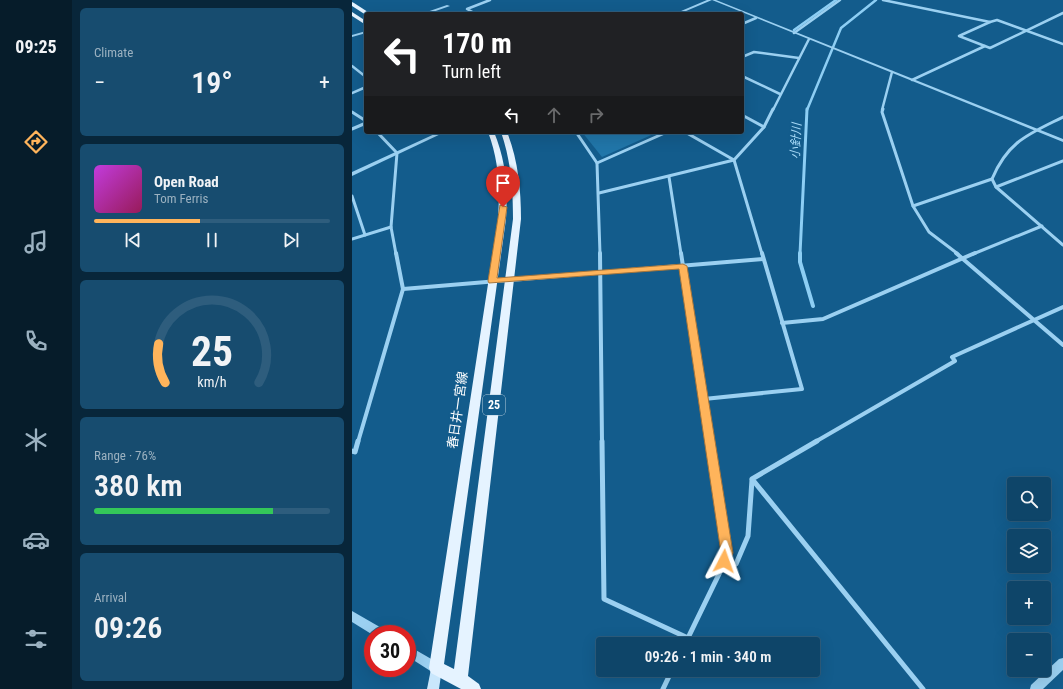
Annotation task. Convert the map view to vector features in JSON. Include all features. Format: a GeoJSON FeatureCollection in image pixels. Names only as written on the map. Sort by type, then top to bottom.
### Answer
{"type":"FeatureCollection","features":[{"type":"Feature","properties":{"kind":"main road"},"geometry":{"type":"LineString","coordinates":[[352,4],[365,12]]}},
{"type":"Feature","properties":{"kind":"main road"},"geometry":{"type":"LineString","coordinates":[[352,14],[364,22]]}},
{"type":"Feature","properties":{"kind":"main road","name":"春日井一宮線"},"geometry":{"type":"LineString","coordinates":[[436,668],[502,219],[504,183],[497,145],[492,134]]}},
{"type":"Feature","properties":{"kind":"main road","name":"25"},"geometry":{"type":"LineString","coordinates":[[459,684],[518,219],[517,181],[509,144],[505,134]]}},
{"type":"Feature","properties":{"kind":"main road"},"geometry":{"type":"LineString","coordinates":[[433,689],[436,668],[459,684],[474,689]]}},
{"type":"Feature","properties":{"kind":"street"},"geometry":{"type":"LineString","coordinates":[[472,12],[467,9],[490,0]]}},
{"type":"Feature","properties":{"kind":"street"},"geometry":{"type":"LineString","coordinates":[[681,12],[712,0],[741,12]]}},
{"type":"Feature","properties":{"kind":"street"},"geometry":{"type":"LineString","coordinates":[[794,33],[840,0]]}},
{"type":"Feature","properties":{"kind":"street"},"geometry":{"type":"LineString","coordinates":[[883,0],[990,22]]}},
{"type":"Feature","properties":{"kind":"street"},"geometry":{"type":"LineString","coordinates":[[430,12],[448,6]]}},
{"type":"Feature","properties":{"kind":"street"},"geometry":{"type":"LineString","coordinates":[[744,13],[1063,141]]}},
{"type":"Feature","properties":{"kind":"street"},"geometry":{"type":"LineString","coordinates":[[1063,13],[1025,30],[990,48],[959,36],[996,20],[1025,30],[1063,44]]}},
{"type":"Feature","properties":{"kind":"street"},"geometry":{"type":"LineString","coordinates":[[744,23],[756,18]]}},
{"type":"Feature","properties":{"kind":"street"},"geometry":{"type":"LineString","coordinates":[[352,36],[364,33]]}},
{"type":"Feature","properties":{"kind":"street"},"geometry":{"type":"LineString","coordinates":[[599,193],[734,160],[764,126],[808,39]]}},
{"type":"Feature","properties":{"kind":"street"},"geometry":{"type":"LineString","coordinates":[[912,80],[985,46]]}},
{"type":"Feature","properties":{"kind":"street"},"geometry":{"type":"LineString","coordinates":[[744,56],[754,52],[799,58]]}},
{"type":"Feature","properties":{"kind":"street"},"geometry":{"type":"LineString","coordinates":[[352,67],[364,76]]}},
{"type":"Feature","properties":{"kind":"street"},"geometry":{"type":"LineString","coordinates":[[892,72],[882,112],[913,206],[929,232],[963,258],[1035,319],[1063,345]]}},
{"type":"Feature","properties":{"kind":"street"},"geometry":{"type":"LineString","coordinates":[[744,77],[780,94]]}},
{"type":"Feature","properties":{"kind":"street"},"geometry":{"type":"LineString","coordinates":[[352,93],[364,89]]}},
{"type":"Feature","properties":{"kind":"street"},"geometry":{"type":"LineString","coordinates":[[352,112],[364,121]]}},
{"type":"Feature","properties":{"kind":"street"},"geometry":{"type":"LineString","coordinates":[[744,116],[764,126]]}},
{"type":"Feature","properties":{"kind":"street"},"geometry":{"type":"LineString","coordinates":[[913,206],[992,179],[1001,158],[1008,149],[1063,117]]}},
{"type":"Feature","properties":{"kind":"street"},"geometry":{"type":"LineString","coordinates":[[352,129],[364,123]]}},
{"type":"Feature","properties":{"kind":"street"},"geometry":{"type":"LineString","coordinates":[[352,451],[355,452],[403,289],[391,227],[397,153],[379,134]]}},
{"type":"Feature","properties":{"kind":"street"},"geometry":{"type":"LineString","coordinates":[[352,174],[439,134]]}},
{"type":"Feature","properties":{"kind":"street"},"geometry":{"type":"LineString","coordinates":[[577,134],[597,162],[599,193],[604,599],[686,637]]}},
{"type":"Feature","properties":{"kind":"street"},"geometry":{"type":"LineString","coordinates":[[597,162],[662,134]]}},
{"type":"Feature","properties":{"kind":"street"},"geometry":{"type":"LineString","coordinates":[[688,134],[734,160],[802,388],[704,399]]}},
{"type":"Feature","properties":{"kind":"street"},"geometry":{"type":"LineString","coordinates":[[996,187],[1063,161]]}},
{"type":"Feature","properties":{"kind":"street"},"geometry":{"type":"LineString","coordinates":[[669,177],[727,553],[721,570],[688,637]]}},
{"type":"Feature","properties":{"kind":"street"},"geometry":{"type":"LineString","coordinates":[[992,179],[996,187],[1063,245]]}},
{"type":"Feature","properties":{"kind":"street"},"geometry":{"type":"LineString","coordinates":[[352,196],[365,235]]}},
{"type":"Feature","properties":{"kind":"street"},"geometry":{"type":"LineString","coordinates":[[782,323],[823,319],[963,258],[1042,226]]}},
{"type":"Feature","properties":{"kind":"street"},"geometry":{"type":"LineString","coordinates":[[352,239],[391,227]]}},
{"type":"Feature","properties":{"kind":"street"},"geometry":{"type":"LineString","coordinates":[[403,289],[763,259]]}},
{"type":"Feature","properties":{"kind":"street"},"geometry":{"type":"LineString","coordinates":[[752,480],[955,361],[952,357],[1063,307]]}},
{"type":"Feature","properties":{"kind":"street"},"geometry":{"type":"LineString","coordinates":[[721,570],[736,564],[748,536],[752,480]]}},
{"type":"Feature","properties":{"kind":"street"},"geometry":{"type":"LineString","coordinates":[[752,480],[923,689]]}},
{"type":"Feature","properties":{"kind":"street"},"geometry":{"type":"LineString","coordinates":[[352,616],[367,625]]}},
{"type":"Feature","properties":{"kind":"street"},"geometry":{"type":"LineString","coordinates":[[416,656],[436,668]]}},
{"type":"Feature","properties":{"kind":"street"},"geometry":{"type":"LineString","coordinates":[[1035,689],[1063,663]]}},
{"type":"Feature","properties":{"kind":"street"},"geometry":{"type":"LineString","coordinates":[[663,689],[669,677]]}},
{"type":"Feature","properties":{"kind":"shaded area"},"geometry":{"type":"Polygon","coordinates":[[[584,134],[654,134],[602,157],[584,134]]]}},
{"type":"Feature","properties":{"kind":"waterway"},"geometry":{"type":"LineString","coordinates":[[794,30],[836,0]]}},
{"type":"Feature","properties":{"kind":"waterway","name":"小針川"},"geometry":{"type":"LineString","coordinates":[[807,110],[841,28],[876,0]]}},
{"type":"Feature","properties":{"kind":"waterway","name":"小針川"},"geometry":{"type":"LineString","coordinates":[[800,254],[807,109]]}},
{"type":"Feature","properties":{"kind":"waterway","name":"小針川"},"geometry":{"type":"LineString","coordinates":[[800,254],[800,262],[813,306]]}},
{"type":"Feature","properties":{"kind":"route"},"geometry":{"type":"LineString","coordinates":[[503,207],[492,281],[683,266],[727,553],[724,561]]}}]}
